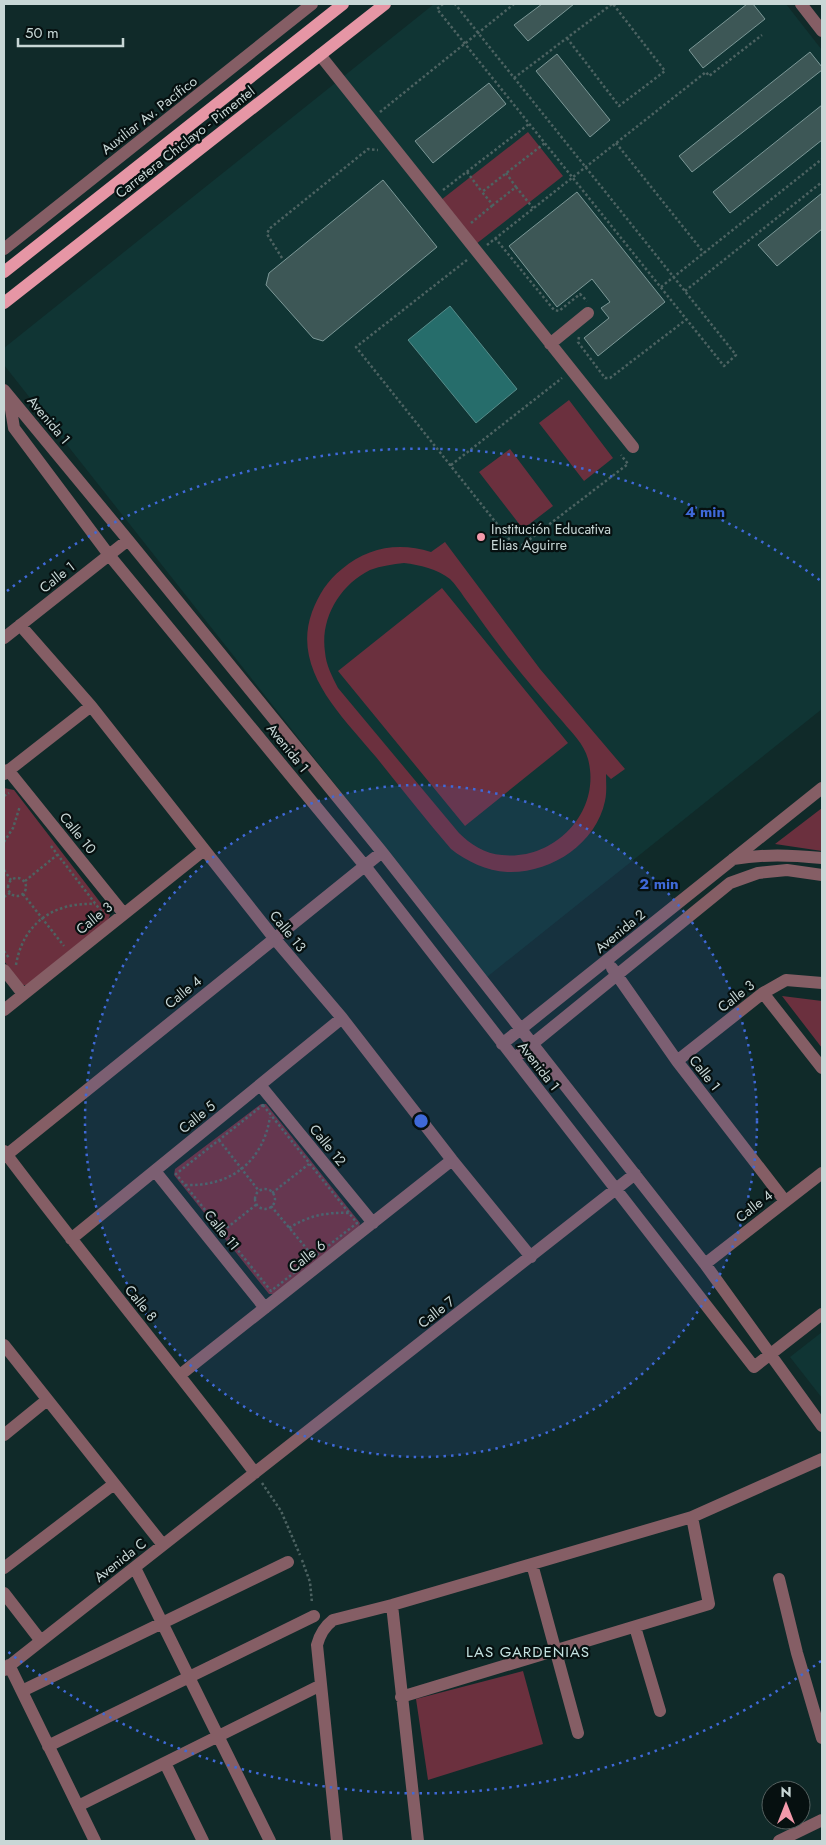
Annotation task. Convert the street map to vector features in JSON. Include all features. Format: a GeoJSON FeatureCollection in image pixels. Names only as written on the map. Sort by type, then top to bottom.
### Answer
{"type":"FeatureCollection","features":[{"type":"Feature","properties":{"kind":"main road","name":"Carretera Chiclayo - Pimentel"},"geometry":{"type":"LineString","coordinates":[[4,272],[343,4]]}},
{"type":"Feature","properties":{"kind":"main road","name":"Carretera Chiclayo - Pimentel"},"geometry":{"type":"LineString","coordinates":[[4,303],[385,4]]}},
{"type":"Feature","properties":{"kind":"street","name":"Auxiliar Av. Pacífico"},"geometry":{"type":"LineString","coordinates":[[4,249],[312,4]]}},
{"type":"Feature","properties":{"kind":"street"},"geometry":{"type":"LineString","coordinates":[[801,4],[822,31]]}},
{"type":"Feature","properties":{"kind":"street"},"geometry":{"type":"LineString","coordinates":[[320,55],[633,447]]}},
{"type":"Feature","properties":{"kind":"street"},"geometry":{"type":"LineString","coordinates":[[550,344],[588,313]]}},
{"type":"Feature","properties":{"kind":"street","name":"Avenida 1"},"geometry":{"type":"LineString","coordinates":[[6,394],[128,540],[382,852],[705,1264],[822,1426]]}},
{"type":"Feature","properties":{"kind":"street","name":"Avenida 1"},"geometry":{"type":"LineString","coordinates":[[6,394],[14,428],[109,555],[365,866],[754,1367],[769,1354]]}},
{"type":"Feature","properties":{"kind":"street","name":"Calle 1"},"geometry":{"type":"LineString","coordinates":[[4,638],[128,540]]}},
{"type":"Feature","properties":{"kind":"street","name":"Calle 13"},"geometry":{"type":"LineString","coordinates":[[20,625],[91,706],[274,938],[342,1018],[452,1160],[531,1257]]}},
{"type":"Feature","properties":{"kind":"street"},"geometry":{"type":"LineString","coordinates":[[6,772],[91,706]]}},
{"type":"Feature","properties":{"kind":"street","name":"Calle 10"},"geometry":{"type":"LineString","coordinates":[[6,772],[124,914]]}},
{"type":"Feature","properties":{"kind":"street"},"geometry":{"type":"LineString","coordinates":[[732,859],[822,788]]}},
{"type":"Feature","properties":{"kind":"street","name":"Calle 3"},"geometry":{"type":"LineString","coordinates":[[4,1010],[204,850]]}},
{"type":"Feature","properties":{"kind":"street","name":"Calle 4"},"geometry":{"type":"LineString","coordinates":[[5,1154],[382,852]]}},
{"type":"Feature","properties":{"kind":"street","name":"Avenida 2"},"geometry":{"type":"LineString","coordinates":[[502,1044],[522,1030],[732,859],[762,854],[789,854],[822,858]]}},
{"type":"Feature","properties":{"kind":"street"},"geometry":{"type":"LineString","coordinates":[[514,1058],[730,883],[758,874],[787,870],[822,875]]}},
{"type":"Feature","properties":{"kind":"street","name":"Calle 1"},"geometry":{"type":"LineString","coordinates":[[606,962],[677,1061],[785,1201]]}},
{"type":"Feature","properties":{"kind":"street"},"geometry":{"type":"LineString","coordinates":[[4,970],[24,994]]}},
{"type":"Feature","properties":{"kind":"street","name":"Calle 3"},"geometry":{"type":"LineString","coordinates":[[677,1061],[763,993],[786,980],[822,983]]}},
{"type":"Feature","properties":{"kind":"street"},"geometry":{"type":"LineString","coordinates":[[763,993],[822,1068]]}},
{"type":"Feature","properties":{"kind":"street","name":"Calle 5"},"geometry":{"type":"LineString","coordinates":[[71,1239],[342,1018]]}},
{"type":"Feature","properties":{"kind":"street","name":"Calle 12"},"geometry":{"type":"LineString","coordinates":[[260,1085],[373,1223]]}},
{"type":"Feature","properties":{"kind":"street","name":"Calle 8"},"geometry":{"type":"LineString","coordinates":[[5,1154],[180,1375],[255,1474]]}},
{"type":"Feature","properties":{"kind":"street","name":"Calle 6"},"geometry":{"type":"LineString","coordinates":[[180,1375],[452,1160]]}},
{"type":"Feature","properties":{"kind":"street","name":"Calle 11"},"geometry":{"type":"LineString","coordinates":[[155,1171],[265,1308]]}},
{"type":"Feature","properties":{"kind":"street","name":"Calle 4"},"geometry":{"type":"LineString","coordinates":[[705,1264],[822,1173]]}},
{"type":"Feature","properties":{"kind":"street","name":"Calle 7"},"geometry":{"type":"LineString","coordinates":[[255,1474],[635,1174]]}},
{"type":"Feature","properties":{"kind":"street"},"geometry":{"type":"LineString","coordinates":[[769,1354],[822,1314]]}},
{"type":"Feature","properties":{"kind":"street"},"geometry":{"type":"LineString","coordinates":[[4,1345],[163,1546]]}},
{"type":"Feature","properties":{"kind":"street"},"geometry":{"type":"LineString","coordinates":[[4,1435],[47,1400]]}},
{"type":"Feature","properties":{"kind":"street"},"geometry":{"type":"LineString","coordinates":[[337,1841],[317,1645],[325,1626],[333,1620],[392,1605],[692,1517],[822,1460]]}},
{"type":"Feature","properties":{"kind":"street","name":"Avenida C"},"geometry":{"type":"LineString","coordinates":[[6,1667],[255,1474]]}},
{"type":"Feature","properties":{"kind":"street"},"geometry":{"type":"LineString","coordinates":[[4,1568],[114,1484]]}},
{"type":"Feature","properties":{"kind":"street"},"geometry":{"type":"LineString","coordinates":[[401,1697],[709,1604],[692,1517]]}},
{"type":"Feature","properties":{"kind":"street"},"geometry":{"type":"LineString","coordinates":[[22,1691],[288,1562]]}},
{"type":"Feature","properties":{"kind":"street"},"geometry":{"type":"LineString","coordinates":[[532,1564],[578,1733]]}},
{"type":"Feature","properties":{"kind":"street"},"geometry":{"type":"LineString","coordinates":[[135,1568],[270,1841]]}},
{"type":"Feature","properties":{"kind":"street"},"geometry":{"type":"LineString","coordinates":[[779,1579],[822,1738]]}},
{"type":"Feature","properties":{"kind":"street"},"geometry":{"type":"LineString","coordinates":[[4,1593],[41,1641]]}},
{"type":"Feature","properties":{"kind":"street"},"geometry":{"type":"LineString","coordinates":[[392,1605],[418,1841]]}},
{"type":"Feature","properties":{"kind":"street"},"geometry":{"type":"LineString","coordinates":[[48,1746],[314,1616]]}},
{"type":"Feature","properties":{"kind":"street"},"geometry":{"type":"LineString","coordinates":[[635,1627],[660,1711]]}},
{"type":"Feature","properties":{"kind":"street"},"geometry":{"type":"LineString","coordinates":[[6,1667],[22,1691],[95,1841]]}},
{"type":"Feature","properties":{"kind":"street"},"geometry":{"type":"LineString","coordinates":[[78,1806],[321,1685]]}},
{"type":"Feature","properties":{"kind":"street"},"geometry":{"type":"LineString","coordinates":[[164,1763],[203,1841]]}},
{"type":"Feature","properties":{"kind":"street"},"geometry":{"type":"LineString","coordinates":[[779,1841],[822,1820]]}},
{"type":"Feature","properties":{"kind":"path"},"geometry":{"type":"LineString","coordinates":[[443,4],[437,9],[724,366],[736,355],[455,4]]}},
{"type":"Feature","properties":{"kind":"path"},"geometry":{"type":"LineString","coordinates":[[371,119],[514,4]]}},
{"type":"Feature","properties":{"kind":"path"},"geometry":{"type":"LineString","coordinates":[[514,78],[567,38],[613,4],[665,71],[619,106],[567,38]]}},
{"type":"Feature","properties":{"kind":"path"},"geometry":{"type":"LineString","coordinates":[[616,448],[628,464],[517,549],[356,347],[706,72],[709,76],[762,34]]}},
{"type":"Feature","properties":{"kind":"path"},"geometry":{"type":"LineString","coordinates":[[434,198],[529,124]]}},
{"type":"Feature","properties":{"kind":"path"},"geometry":{"type":"LineString","coordinates":[[482,192],[545,143]]}},
{"type":"Feature","properties":{"kind":"path"},"geometry":{"type":"LineString","coordinates":[[616,143],[704,253]]}},
{"type":"Feature","properties":{"kind":"path"},"geometry":{"type":"LineString","coordinates":[[282,258],[267,234],[269,229],[368,150],[377,150],[386,154]]}},
{"type":"Feature","properties":{"kind":"path"},"geometry":{"type":"LineString","coordinates":[[661,287],[822,159]]}},
{"type":"Feature","properties":{"kind":"path"},"geometry":{"type":"LineString","coordinates":[[466,172],[493,205]]}},
{"type":"Feature","properties":{"kind":"path"},"geometry":{"type":"LineString","coordinates":[[506,173],[533,208]]}},
{"type":"Feature","properties":{"kind":"path"},"geometry":{"type":"LineString","coordinates":[[685,291],[822,182]]}},
{"type":"Feature","properties":{"kind":"path"},"geometry":{"type":"LineString","coordinates":[[461,231],[516,187]]}},
{"type":"Feature","properties":{"kind":"path"},"geometry":{"type":"LineString","coordinates":[[450,465],[562,378]]}},
{"type":"Feature","properties":{"kind":"path"},"geometry":{"type":"LineString","coordinates":[[4,796],[9,792],[14,799]]}},
{"type":"Feature","properties":{"kind":"path"},"geometry":{"type":"LineString","coordinates":[[4,842],[13,828],[20,806],[25,813]]}},
{"type":"Feature","properties":{"kind":"path"},"geometry":{"type":"LineString","coordinates":[[46,841],[106,918]]}},
{"type":"Feature","properties":{"kind":"path"},"geometry":{"type":"LineString","coordinates":[[25,881],[57,855]]}},
{"type":"Feature","properties":{"kind":"path"},"geometry":{"type":"LineString","coordinates":[[4,870],[11,880]]}},
{"type":"Feature","properties":{"kind":"path"},"geometry":{"type":"LineString","coordinates":[[11,880],[20,878],[25,881]]}},
{"type":"Feature","properties":{"kind":"path"},"geometry":{"type":"LineString","coordinates":[[11,880],[8,886],[10,892],[15,896],[23,894]]}},
{"type":"Feature","properties":{"kind":"path"},"geometry":{"type":"LineString","coordinates":[[23,894],[26,887],[25,881]]}},
{"type":"Feature","properties":{"kind":"path"},"geometry":{"type":"LineString","coordinates":[[4,897],[10,892]]}},
{"type":"Feature","properties":{"kind":"path"},"geometry":{"type":"LineString","coordinates":[[23,894],[66,949]]}},
{"type":"Feature","properties":{"kind":"path"},"geometry":{"type":"LineString","coordinates":[[4,951],[16,966],[18,955],[27,935],[42,918],[67,906],[81,903],[95,904]]}},
{"type":"Feature","properties":{"kind":"path"},"geometry":{"type":"LineString","coordinates":[[263,1106],[357,1223],[271,1291],[176,1174],[219,1140],[263,1106]]}},
{"type":"Feature","properties":{"kind":"path"},"geometry":{"type":"LineString","coordinates":[[185,1185],[220,1181],[241,1169],[251,1160],[262,1145],[270,1114]]}},
{"type":"Feature","properties":{"kind":"path"},"geometry":{"type":"LineString","coordinates":[[219,1140],[258,1191]]}},
{"type":"Feature","properties":{"kind":"path"},"geometry":{"type":"LineString","coordinates":[[272,1192],[309,1163]]}},
{"type":"Feature","properties":{"kind":"path"},"geometry":{"type":"LineString","coordinates":[[266,1189],[272,1192],[275,1200],[271,1206],[261,1208],[257,1204],[256,1195],[258,1191],[266,1189]]}},
{"type":"Feature","properties":{"kind":"path"},"geometry":{"type":"LineString","coordinates":[[223,1232],[257,1204]]}},
{"type":"Feature","properties":{"kind":"path"},"geometry":{"type":"LineString","coordinates":[[271,1206],[314,1257]]}},
{"type":"Feature","properties":{"kind":"path"},"geometry":{"type":"LineString","coordinates":[[289,1228],[306,1219],[324,1213],[349,1213]]}},
{"type":"Feature","properties":{"kind":"shaded area","name":"Institución Educativa Elias Aguirre"},"geometry":{"type":"Polygon","coordinates":[[[434,4],[786,4],[822,50],[822,709],[487,977],[4,365],[4,348],[434,4]]]}},
{"type":"Feature","properties":{"kind":"shaded area"},"geometry":{"type":"Polygon","coordinates":[[[528,132],[563,176],[476,244],[441,200],[528,132]]]}},
{"type":"Feature","properties":{"kind":"shaded area"},"geometry":{"type":"Polygon","coordinates":[[[569,400],[613,458],[584,481],[539,423],[569,400]]]}},
{"type":"Feature","properties":{"kind":"shaded area"},"geometry":{"type":"Polygon","coordinates":[[[510,449],[553,506],[523,529],[479,472],[510,449]]]}},
{"type":"Feature","properties":{"kind":"shaded area"},"geometry":{"type":"Polygon","coordinates":[[[445,542],[540,669],[625,769],[611,779],[606,774],[606,798],[600,816],[592,831],[569,853],[555,862],[539,868],[507,872],[492,870],[463,858],[451,849],[349,726],[324,691],[314,673],[308,654],[307,633],[315,605],[332,578],[362,556],[384,548],[407,547],[431,552],[445,542]],[[404,563],[378,567],[359,576],[334,604],[329,615],[324,639],[327,661],[338,688],[463,837],[478,848],[490,853],[521,855],[539,850],[556,841],[570,829],[581,814],[588,797],[590,779],[586,754],[581,744],[510,659],[452,581],[434,570],[404,563]]]}},
{"type":"Feature","properties":{"kind":"shaded area"},"geometry":{"type":"Polygon","coordinates":[[[442,588],[568,743],[465,826],[338,671],[442,588]]]}},
{"type":"Feature","properties":{"kind":"shaded area"},"geometry":{"type":"Polygon","coordinates":[[[4,788],[14,790],[110,915],[108,920],[28,985],[22,985],[4,961],[4,788]]]}},
{"type":"Feature","properties":{"kind":"shaded area"},"geometry":{"type":"Polygon","coordinates":[[[822,808],[822,851],[775,844],[822,808]]]}},
{"type":"Feature","properties":{"kind":"shaded area"},"geometry":{"type":"Polygon","coordinates":[[[782,996],[822,1001],[822,1048],[782,996]]]}},
{"type":"Feature","properties":{"kind":"shaded area"},"geometry":{"type":"Polygon","coordinates":[[[261,1104],[266,1104],[360,1223],[358,1230],[274,1294],[269,1294],[174,1175],[175,1169],[261,1104]]]}},
{"type":"Feature","properties":{"kind":"shaded area"},"geometry":{"type":"Polygon","coordinates":[[[822,1332],[822,1398],[790,1357],[822,1332]]]}},
{"type":"Feature","properties":{"kind":"shaded area"},"geometry":{"type":"Polygon","coordinates":[[[523,1671],[543,1744],[428,1780],[416,1699],[523,1671]]]}},
{"type":"Feature","properties":{"kind":"water"},"geometry":{"type":"Polygon","coordinates":[[[450,306],[517,389],[476,423],[408,340],[450,306]]]}},
{"type":"Feature","properties":{"kind":"building"},"geometry":{"type":"Polygon","coordinates":[[[542,4],[574,4],[528,41],[514,25],[542,4]]]}},
{"type":"Feature","properties":{"kind":"building"},"geometry":{"type":"Polygon","coordinates":[[[747,4],[753,4],[765,19],[703,68],[689,50],[747,4]]]}},
{"type":"Feature","properties":{"kind":"building"},"geometry":{"type":"Polygon","coordinates":[[[810,52],[822,67],[822,70],[692,172],[679,156],[810,52]]]}},
{"type":"Feature","properties":{"kind":"building"},"geometry":{"type":"Polygon","coordinates":[[[557,54],[610,120],[590,137],[536,71],[557,54]]]}},
{"type":"Feature","properties":{"kind":"building"},"geometry":{"type":"Polygon","coordinates":[[[489,83],[506,104],[433,163],[415,141],[489,83]]]}},
{"type":"Feature","properties":{"kind":"building"},"geometry":{"type":"Polygon","coordinates":[[[822,105],[822,140],[730,213],[713,192],[822,105]]]}},
{"type":"Feature","properties":{"kind":"building"},"geometry":{"type":"Polygon","coordinates":[[[383,180],[437,247],[323,341],[313,338],[266,285],[269,273],[383,180]]]}},
{"type":"Feature","properties":{"kind":"building"},"geometry":{"type":"Polygon","coordinates":[[[577,192],[665,302],[598,356],[584,338],[609,318],[601,308],[610,302],[592,279],[557,307],[509,246],[577,192]]]}},
{"type":"Feature","properties":{"kind":"building"},"geometry":{"type":"Polygon","coordinates":[[[822,193],[822,229],[777,266],[758,245],[822,193]]]}},
{"type":"Feature","properties":{"kind":"place","name":"Institución Educativa Elias Aguirre"},"geometry":{"type":"Point","coordinates":[481,537]}},
{"type":"Feature","properties":{"kind":"district","name":"LAS GARDENIAS"},"geometry":{"type":"Point","coordinates":[528,1652]}}]}
